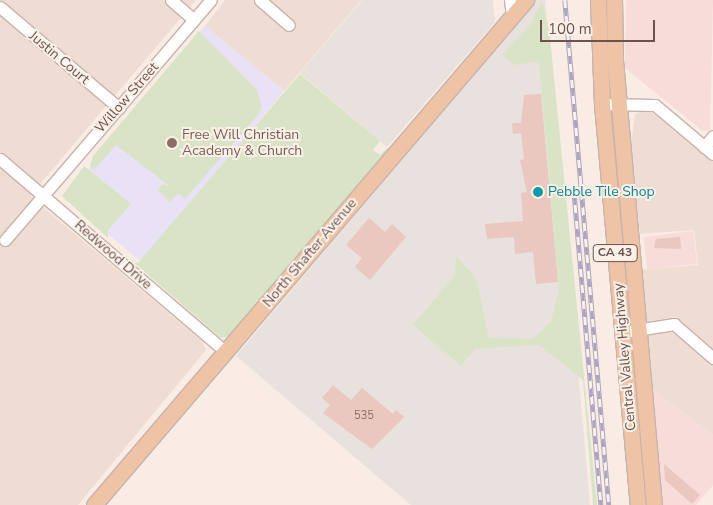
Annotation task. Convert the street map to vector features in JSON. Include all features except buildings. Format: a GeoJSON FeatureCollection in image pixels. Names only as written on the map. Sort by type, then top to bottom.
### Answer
{"type":"FeatureCollection","features":[{"type":"Feature","properties":{"kind":"main road","name":"North Shafter Avenue"},"geometry":{"type":"LineString","coordinates":[[94,505],[526,0]]}},
{"type":"Feature","properties":{"kind":"main road","name":"Central Valley Highway"},"geometry":{"type":"LineString","coordinates":[[598,0],[602,104],[638,505]]}},
{"type":"Feature","properties":{"kind":"main road","name":"Central Valley Highway"},"geometry":{"type":"LineString","coordinates":[[614,0],[619,102],[654,505]]}},
{"type":"Feature","properties":{"kind":"street"},"geometry":{"type":"LineString","coordinates":[[171,0],[194,20]]}},
{"type":"Feature","properties":{"kind":"street","name":"Willow Street"},"geometry":{"type":"LineString","coordinates":[[5,240],[211,0]]}},
{"type":"Feature","properties":{"kind":"street"},"geometry":{"type":"LineString","coordinates":[[260,0],[288,24]]}},
{"type":"Feature","properties":{"kind":"street"},"geometry":{"type":"LineString","coordinates":[[510,0],[512,16]]}},
{"type":"Feature","properties":{"kind":"street","name":"Justin Court"},"geometry":{"type":"LineString","coordinates":[[0,7],[119,108]]}},
{"type":"Feature","properties":{"kind":"street"},"geometry":{"type":"LineString","coordinates":[[602,104],[619,102],[655,105],[709,150],[713,136]]}},
{"type":"Feature","properties":{"kind":"street","name":"Redwood Drive"},"geometry":{"type":"LineString","coordinates":[[0,159],[226,352]]}},
{"type":"Feature","properties":{"kind":"street"},"geometry":{"type":"LineString","coordinates":[[622,332],[639,331],[674,324],[713,358]]}},
{"type":"Feature","properties":{"kind":"shaded area"},"geometry":{"type":"Polygon","coordinates":[[[0,0],[196,0],[30,196],[203,342],[206,350],[78,505],[0,505],[0,0]]]}},
{"type":"Feature","properties":{"kind":"shaded area"},"geometry":{"type":"Polygon","coordinates":[[[225,0],[361,0],[284,91],[205,26],[225,0]]]}},
{"type":"Feature","properties":{"kind":"shaded area"},"geometry":{"type":"Polygon","coordinates":[[[362,0],[493,0],[495,22],[387,147],[300,73],[362,0]]]}},
{"type":"Feature","properties":{"kind":"shaded area"},"geometry":{"type":"Polygon","coordinates":[[[537,0],[545,0],[590,505],[411,505],[236,356],[537,0]]]}},
{"type":"Feature","properties":{"kind":"shaded area"},"geometry":{"type":"Polygon","coordinates":[[[626,0],[713,0],[710,130],[703,131],[625,68],[626,0]]]}},
{"type":"Feature","properties":{"kind":"shaded area","name":"Free Will Christian Academy & Church"},"geometry":{"type":"Polygon","coordinates":[[[205,26],[284,90],[144,263],[65,199],[205,26]]]}},
{"type":"Feature","properties":{"kind":"shaded area"},"geometry":{"type":"Polygon","coordinates":[[[648,109],[713,161],[713,435],[653,390],[641,270],[698,265],[694,230],[640,234],[631,143],[635,114],[648,109]]]}},
{"type":"Feature","properties":{"kind":"shaded area"},"geometry":{"type":"Polygon","coordinates":[[[693,231],[697,264],[647,270],[643,237],[693,231]]]}},
{"type":"Feature","properties":{"kind":"shaded area"},"geometry":{"type":"Polygon","coordinates":[[[653,390],[713,435],[713,485],[696,505],[663,505],[653,390]]]}},
{"type":"Feature","properties":{"kind":"green space"},"geometry":{"type":"Polygon","coordinates":[[[542,1],[549,28],[597,505],[593,505],[583,380],[539,345],[475,349],[461,366],[413,325],[455,275],[456,256],[476,278],[489,338],[533,339],[551,322],[559,289],[539,61],[514,65],[502,55],[531,24],[542,1]]]}},
{"type":"Feature","properties":{"kind":"green space"},"geometry":{"type":"Polygon","coordinates":[[[199,31],[257,90],[262,107],[258,115],[185,199],[178,193],[170,202],[158,190],[163,184],[171,187],[116,145],[94,170],[90,166],[93,156],[199,31]]]}},
{"type":"Feature","properties":{"kind":"green space"},"geometry":{"type":"Polygon","coordinates":[[[300,74],[380,141],[373,150],[380,155],[387,148],[390,151],[234,335],[221,338],[132,261],[138,263],[300,74]]]}},
{"type":"Feature","properties":{"kind":"green space"},"geometry":{"type":"Polygon","coordinates":[[[84,166],[131,204],[108,230],[108,238],[62,196],[84,166]]]}},
{"type":"Feature","properties":{"kind":"railway"},"geometry":{"type":"LineString","coordinates":[[565,0],[609,505]]}},
{"type":"Feature","properties":{"kind":"railway"},"geometry":{"type":"LineString","coordinates":[[574,189],[601,505]]}},
{"type":"Feature","properties":{"kind":"place","name":"Free Will Christian Academy & Church"},"geometry":{"type":"Point","coordinates":[172,143]}},
{"type":"Feature","properties":{"kind":"place","name":"Pebble Tile Shop"},"geometry":{"type":"Point","coordinates":[538,192]}}]}
